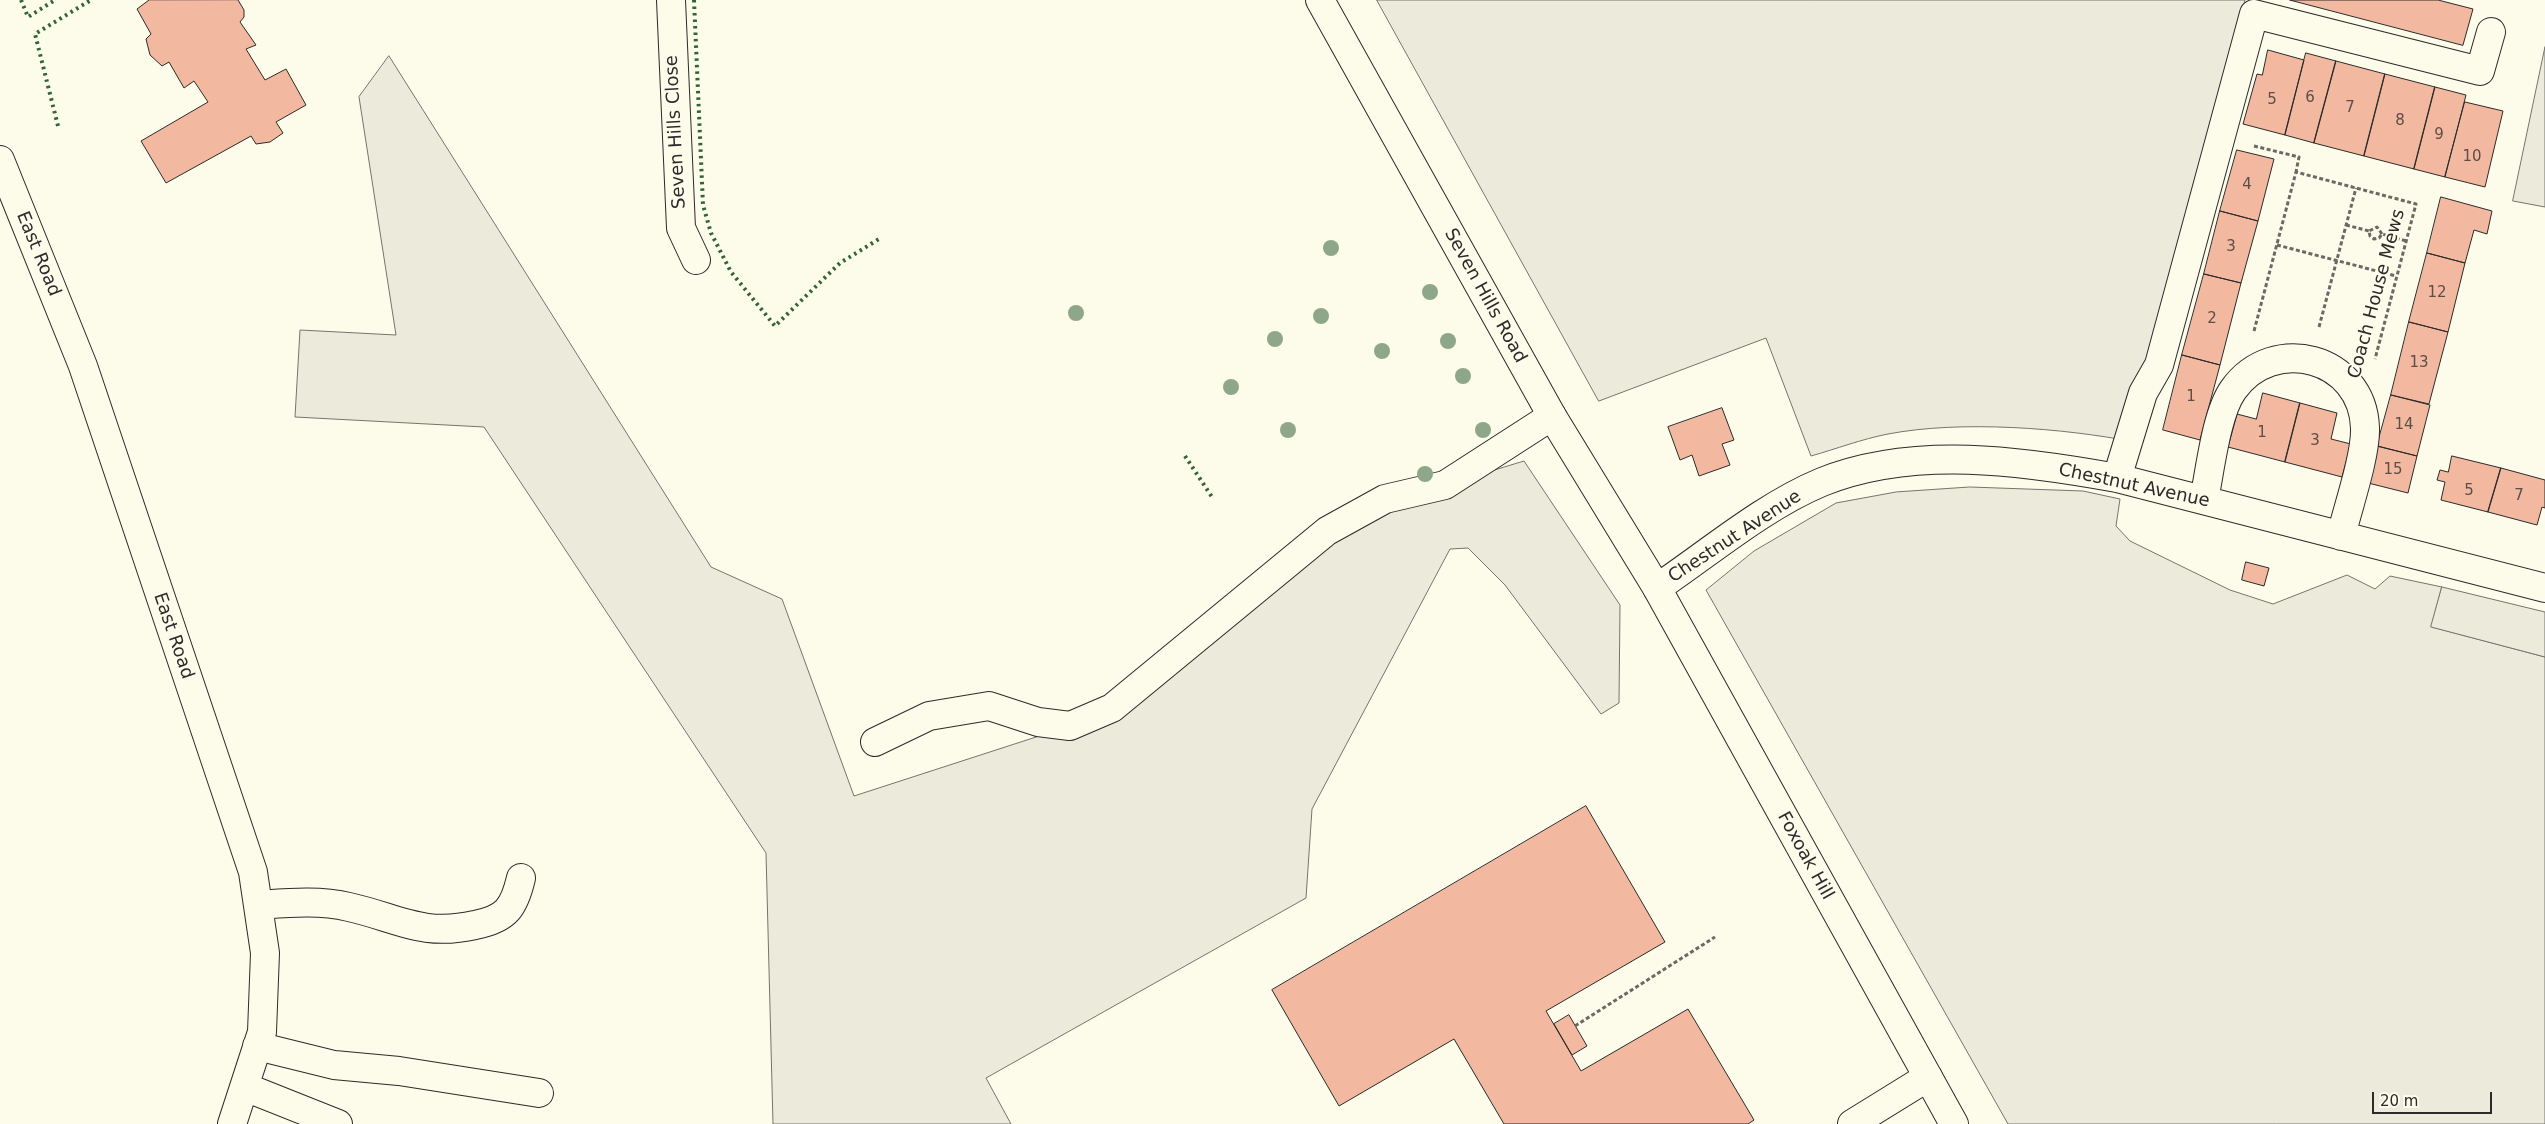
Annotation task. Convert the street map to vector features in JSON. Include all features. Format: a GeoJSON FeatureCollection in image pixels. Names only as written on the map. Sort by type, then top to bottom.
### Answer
{"type":"FeatureCollection","features":[{"type":"Feature","properties":{"kind":"street","name":"Seven Hills Close"},"geometry":{"type":"LineString","coordinates":[[671,0],[680,228],[696,260]]}},
{"type":"Feature","properties":{"kind":"street","name":"Seven Hills Road"},"geometry":{"type":"LineString","coordinates":[[1320,0],[1552,416],[1657,588]]}},
{"type":"Feature","properties":{"kind":"street"},"geometry":{"type":"LineString","coordinates":[[2117,478],[2143,393],[2159,365],[2254,14],[2480,71],[2491,32]]}},
{"type":"Feature","properties":{"kind":"street","name":"East Road"},"geometry":{"type":"LineString","coordinates":[[0,160],[83,366],[253,872],[266,953],[262,1032],[232,1124]]}},
{"type":"Feature","properties":{"kind":"street"},"geometry":{"type":"LineString","coordinates":[[2204,500],[2223,410],[2232,391],[2245,375],[2262,364],[2282,358],[2311,359],[2340,374],[2354,389],[2362,407],[2366,428],[2363,449],[2341,536]]}},
{"type":"Feature","properties":{"kind":"street"},"geometry":{"type":"LineString","coordinates":[[875,742],[929,716],[989,706],[1038,722],[1070,726],[1112,708],[1328,531],[1385,499],[1445,486],[1552,416]]}},
{"type":"Feature","properties":{"kind":"street","name":"Chestnut Avenue"},"geometry":{"type":"LineString","coordinates":[[1657,588],[1782,503],[1821,483],[1856,470],[1896,464],[1988,461],[2047,467],[2117,478],[2545,588]]}},
{"type":"Feature","properties":{"kind":"street","name":"Foxoak Hill"},"geometry":{"type":"LineString","coordinates":[[1657,588],[1954,1124]]}},
{"type":"Feature","properties":{"kind":"street"},"geometry":{"type":"LineString","coordinates":[[258,905],[311,902],[349,906],[420,928],[452,931],[496,921],[516,900],[522,878]]}},
{"type":"Feature","properties":{"kind":"street"},"geometry":{"type":"LineString","coordinates":[[257,1046],[334,1065],[399,1071],[539,1093]]}},
{"type":"Feature","properties":{"kind":"street"},"geometry":{"type":"LineString","coordinates":[[1852,1124],[1928,1077]]}},
{"type":"Feature","properties":{"kind":"street"},"geometry":{"type":"LineString","coordinates":[[245,1087],[338,1124]]}},
{"type":"Feature","properties":{"kind":"path"},"geometry":{"type":"LineString","coordinates":[[2220,137],[2300,157],[2255,328]]}},
{"type":"Feature","properties":{"kind":"path","name":"Coach House Mews"},"geometry":{"type":"LineString","coordinates":[[2296,172],[2416,204],[2362,407]]}},
{"type":"Feature","properties":{"kind":"path"},"geometry":{"type":"LineString","coordinates":[[2311,359],[2356,188]]}},
{"type":"Feature","properties":{"kind":"path"},"geometry":{"type":"LineString","coordinates":[[2346,225],[2370,231],[2377,227],[2382,234],[2406,241]]}},
{"type":"Feature","properties":{"kind":"path"},"geometry":{"type":"LineString","coordinates":[[2370,231],[2370,236],[2374,239],[2379,238],[2382,234]]}},
{"type":"Feature","properties":{"kind":"path"},"geometry":{"type":"LineString","coordinates":[[2277,245],[2396,276]]}},
{"type":"Feature","properties":{"kind":"path"},"geometry":{"type":"LineString","coordinates":[[1575,1026],[1715,937]]}},
{"type":"Feature","properties":{"kind":"shaded area"},"geometry":{"type":"Polygon","coordinates":[[[1377,0],[2245,0],[2135,442],[2076,433],[2012,427],[1947,427],[1888,434],[1811,456],[1766,338],[1599,401],[1377,0]]]}},
{"type":"Feature","properties":{"kind":"shaded area"},"geometry":{"type":"Polygon","coordinates":[[[2545,47],[2545,207],[2513,201],[2545,47]]]}},
{"type":"Feature","properties":{"kind":"shaded area"},"geometry":{"type":"Polygon","coordinates":[[[389,56],[711,567],[782,599],[854,796],[1070,726],[1327,531],[1445,485],[1524,461],[1620,605],[1619,703],[1601,714],[1505,585],[1468,548],[1450,549],[1312,809],[1306,898],[986,1078],[1011,1124],[773,1124],[766,853],[484,427],[295,417],[300,330],[396,335],[359,97],[389,56]]]}},
{"type":"Feature","properties":{"kind":"shaded area"},"geometry":{"type":"Polygon","coordinates":[[[1970,487],[2083,491],[2120,499],[2116,526],[2130,541],[2230,590],[2273,604],[2347,575],[2375,589],[2390,576],[2442,587],[2432,627],[2545,657],[2545,1124],[2008,1124],[1706,590],[1754,551],[1836,503],[1896,492],[1970,487]]]}},
{"type":"Feature","properties":{"kind":"shaded area"},"geometry":{"type":"Polygon","coordinates":[[[2442,587],[2545,612],[2545,657],[2431,627],[2442,587]]]}},
{"type":"Feature","properties":{"kind":"building"},"geometry":{"type":"Polygon","coordinates":[[[149,0],[238,0],[244,10],[244,17],[240,22],[256,45],[246,49],[265,80],[286,69],[306,105],[276,122],[283,133],[270,142],[256,144],[251,136],[166,183],[141,141],[208,102],[194,81],[184,88],[169,62],[162,66],[150,55],[146,39],[151,34],[137,9],[149,0]]]}},
{"type":"Feature","properties":{"kind":"building"},"geometry":{"type":"Polygon","coordinates":[[[2290,0],[2438,0],[2473,9],[2463,45],[2290,0]]]}},
{"type":"Feature","properties":{"kind":"building"},"geometry":{"type":"Polygon","coordinates":[[[2268,50],[2304,60],[2285,135],[2243,124],[2257,74],[2262,75],[2268,50]]]}},
{"type":"Feature","properties":{"kind":"building"},"geometry":{"type":"Polygon","coordinates":[[[2306,53],[2336,61],[2314,143],[2285,135],[2306,53]]]}},
{"type":"Feature","properties":{"kind":"building"},"geometry":{"type":"Polygon","coordinates":[[[2336,61],[2385,74],[2364,156],[2314,143],[2336,61]]]}},
{"type":"Feature","properties":{"kind":"building"},"geometry":{"type":"Polygon","coordinates":[[[2385,74],[2435,87],[2414,169],[2364,156],[2385,74]]]}},
{"type":"Feature","properties":{"kind":"building"},"geometry":{"type":"Polygon","coordinates":[[[2435,87],[2466,95],[2445,177],[2414,169],[2435,87]]]}},
{"type":"Feature","properties":{"kind":"building"},"geometry":{"type":"Polygon","coordinates":[[[2465,102],[2503,111],[2485,187],[2445,177],[2465,102]]]}},
{"type":"Feature","properties":{"kind":"building"},"geometry":{"type":"Polygon","coordinates":[[[2237,150],[2274,159],[2258,221],[2220,211],[2237,150]]]}},
{"type":"Feature","properties":{"kind":"building"},"geometry":{"type":"Polygon","coordinates":[[[2441,197],[2492,211],[2487,234],[2474,230],[2465,263],[2427,253],[2441,197]]]}},
{"type":"Feature","properties":{"kind":"building"},"geometry":{"type":"Polygon","coordinates":[[[2220,211],[2258,221],[2241,283],[2204,274],[2220,211]]]}},
{"type":"Feature","properties":{"kind":"building"},"geometry":{"type":"Polygon","coordinates":[[[2427,253],[2465,263],[2448,332],[2409,322],[2427,253]]]}},
{"type":"Feature","properties":{"kind":"building"},"geometry":{"type":"Polygon","coordinates":[[[2204,274],[2241,283],[2220,365],[2182,355],[2204,274]]]}},
{"type":"Feature","properties":{"kind":"building"},"geometry":{"type":"Polygon","coordinates":[[[2409,322],[2448,332],[2429,404],[2391,395],[2409,322]]]}},
{"type":"Feature","properties":{"kind":"building"},"geometry":{"type":"Polygon","coordinates":[[[2182,355],[2220,365],[2200,440],[2163,430],[2182,355]]]}},
{"type":"Feature","properties":{"kind":"building"},"geometry":{"type":"Polygon","coordinates":[[[2263,393],[2300,403],[2285,462],[2228,447],[2237,414],[2256,419],[2263,393]]]}},
{"type":"Feature","properties":{"kind":"building"},"geometry":{"type":"Polygon","coordinates":[[[2391,395],[2430,405],[2417,456],[2377,446],[2391,395]]]}},
{"type":"Feature","properties":{"kind":"building"},"geometry":{"type":"Polygon","coordinates":[[[2300,403],[2337,413],[2331,439],[2351,444],[2342,477],[2285,462],[2300,403]]]}},
{"type":"Feature","properties":{"kind":"building"},"geometry":{"type":"Polygon","coordinates":[[[1722,408],[1734,440],[1722,444],[1730,465],[1699,476],[1692,455],[1680,460],[1668,427],[1722,408]]]}},
{"type":"Feature","properties":{"kind":"building"},"geometry":{"type":"Polygon","coordinates":[[[2377,446],[2417,456],[2408,493],[2368,483],[2377,446]]]}},
{"type":"Feature","properties":{"kind":"building"},"geometry":{"type":"Polygon","coordinates":[[[2452,456],[2501,468],[2488,512],[2441,500],[2445,482],[2437,480],[2440,470],[2448,472],[2452,456]]]}},
{"type":"Feature","properties":{"kind":"building"},"geometry":{"type":"Polygon","coordinates":[[[2501,468],[2545,480],[2545,508],[2542,507],[2537,525],[2488,512],[2501,468]]]}},
{"type":"Feature","properties":{"kind":"building"},"geometry":{"type":"Polygon","coordinates":[[[2246,562],[2269,568],[2264,586],[2242,580],[2246,562]]]}},
{"type":"Feature","properties":{"kind":"building"},"geometry":{"type":"Polygon","coordinates":[[[1586,806],[1665,942],[1546,1011],[1581,1071],[1688,1009],[1754,1120],[1748,1124],[1504,1124],[1454,1039],[1339,1106],[1272,990],[1586,806]]]}},
{"type":"Feature","properties":{"kind":"building"},"geometry":{"type":"Polygon","coordinates":[[[1569,1015],[1587,1046],[1572,1055],[1554,1024],[1569,1015]]]}},
{"type":"Feature","properties":{"kind":"hedge"},"geometry":{"type":"LineString","coordinates":[[21,0],[28,17],[55,0]]}},
{"type":"Feature","properties":{"kind":"hedge"},"geometry":{"type":"LineString","coordinates":[[58,126],[35,34],[91,0]]}},
{"type":"Feature","properties":{"kind":"hedge"},"geometry":{"type":"LineString","coordinates":[[694,0],[703,205],[711,233],[731,272],[775,326],[840,263],[879,239]]}},
{"type":"Feature","properties":{"kind":"hedge"},"geometry":{"type":"LineString","coordinates":[[1185,456],[1212,497]]}}]}
